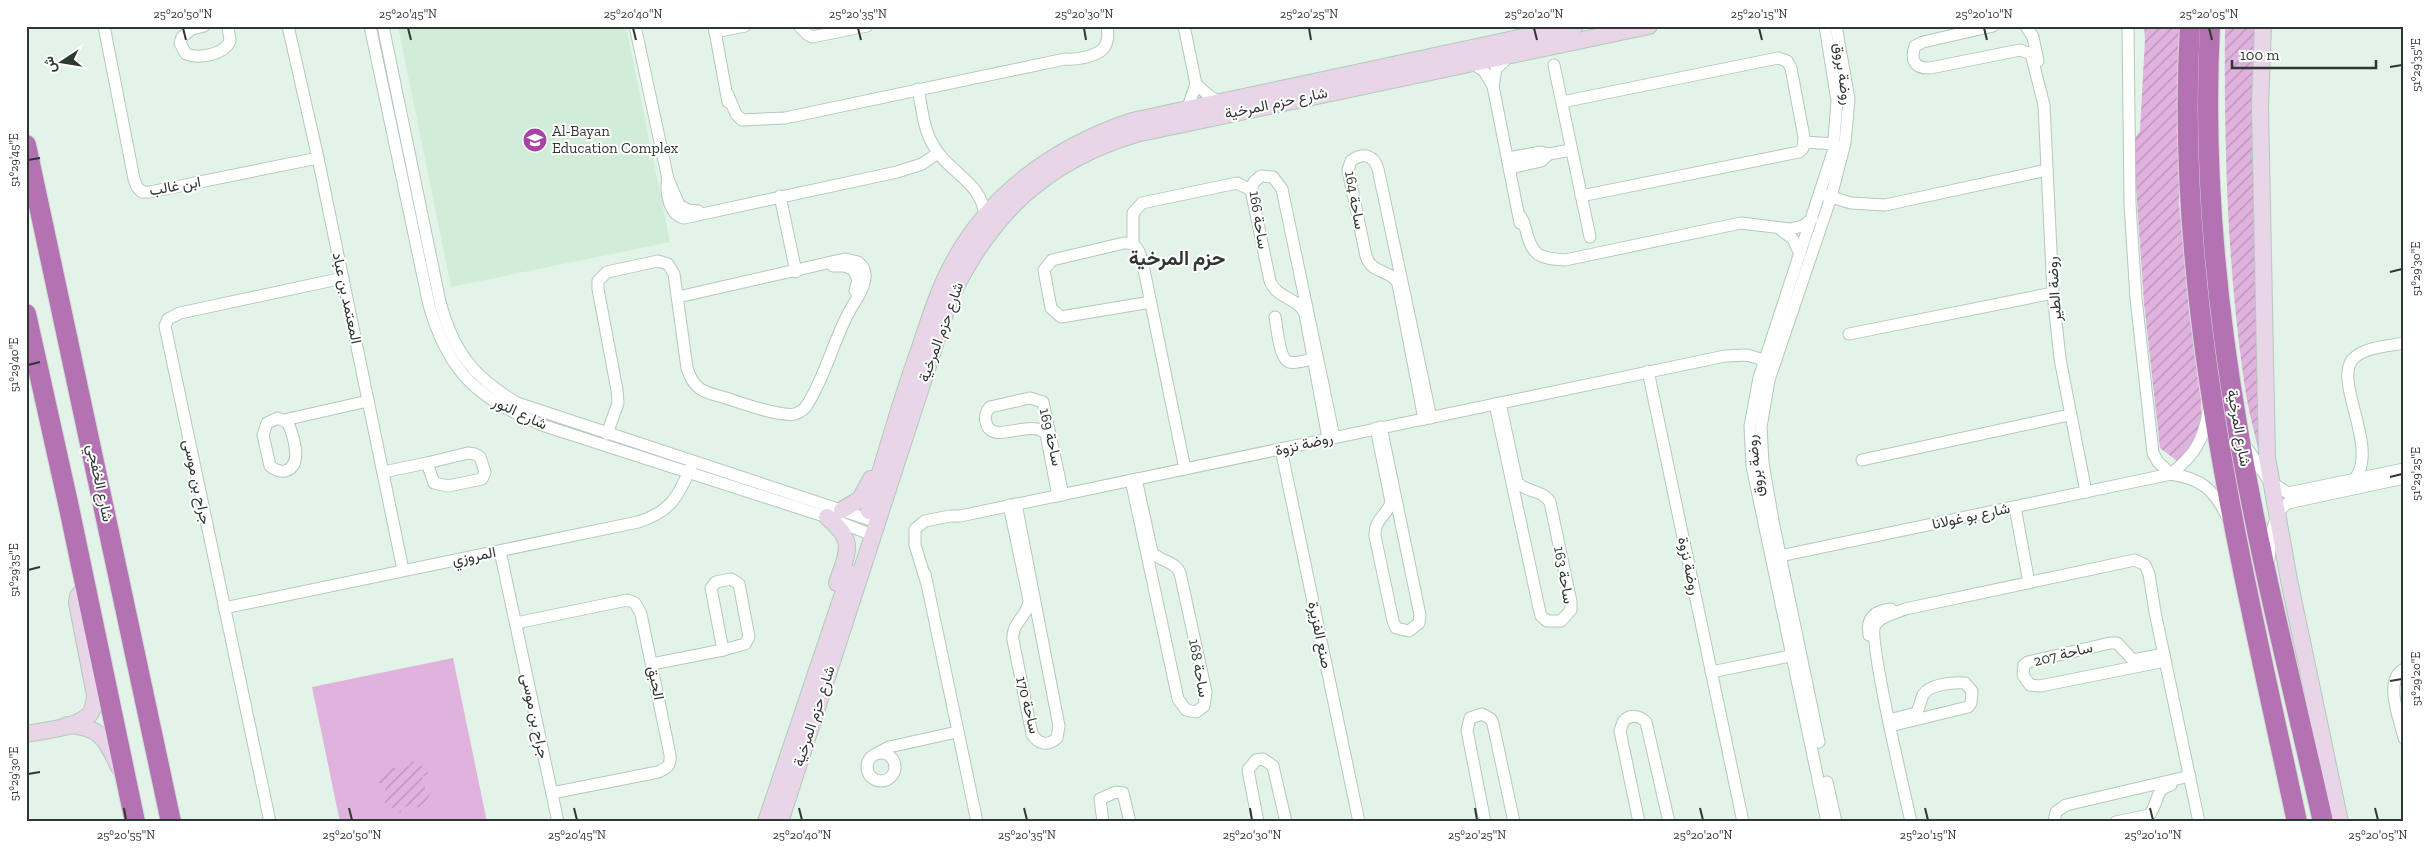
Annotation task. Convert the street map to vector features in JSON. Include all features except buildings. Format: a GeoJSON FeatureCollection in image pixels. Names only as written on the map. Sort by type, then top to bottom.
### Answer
{"type":"FeatureCollection","features":[{"type":"Feature","properties":{"kind":"highway","name":"شارع المرخية"},"geometry":{"type":"LineString","coordinates":[[2189,26],[2187,153],[2191,236],[2201,331],[2235,531],[2297,822]]}},
{"type":"Feature","properties":{"kind":"highway","name":"شارع المرخية"},"geometry":{"type":"LineString","coordinates":[[2210,26],[2209,144],[2222,327],[2238,430],[2267,571],[2323,822]]}},
{"type":"Feature","properties":{"kind":"highway","name":"شارع الخفجي"},"geometry":{"type":"LineString","coordinates":[[26,145],[171,822]]}},
{"type":"Feature","properties":{"kind":"highway"},"geometry":{"type":"LineString","coordinates":[[26,314],[135,822]]}},
{"type":"Feature","properties":{"kind":"street","name":"ابن غالب"},"geometry":{"type":"LineString","coordinates":[[104,26],[134,179],[137,187],[142,192],[150,192],[318,158]]}},
{"type":"Feature","properties":{"kind":"street"},"geometry":{"type":"LineString","coordinates":[[204,26],[186,31],[182,36],[180,43],[186,54],[198,57],[224,49],[230,41],[228,26]]}},
{"type":"Feature","properties":{"kind":"street","name":"المعتمد بن عباد"},"geometry":{"type":"LineString","coordinates":[[288,26],[318,158],[402,570]]}},
{"type":"Feature","properties":{"kind":"street"},"geometry":{"type":"LineString","coordinates":[[635,26],[668,179],[675,199],[682,208],[692,211],[714,210],[910,169],[938,153]]}},
{"type":"Feature","properties":{"kind":"street"},"geometry":{"type":"LineString","coordinates":[[745,26],[714,29],[728,95],[736,114],[742,120],[785,118],[1066,59],[1089,57],[1101,53],[1108,42],[1107,26]]}},
{"type":"Feature","properties":{"kind":"street"},"geometry":{"type":"LineString","coordinates":[[800,27],[807,34],[816,37],[868,26]]}},
{"type":"Feature","properties":{"kind":"street"},"geometry":{"type":"LineString","coordinates":[[1066,59],[1093,49],[1100,41],[1103,26]]}},
{"type":"Feature","properties":{"kind":"street"},"geometry":{"type":"LineString","coordinates":[[1184,26],[1196,84],[1186,110]]}},
{"type":"Feature","properties":{"kind":"street","name":"شارع حزم المرخية"},"geometry":{"type":"LineString","coordinates":[[766,822],[836,608],[870,527],[888,443],[937,299],[949,271],[966,242],[1007,193],[1038,167],[1069,147],[1102,131],[1132,121],[1575,26]]}},
{"type":"Feature","properties":{"kind":"street","name":"شارع حزم المرخية"},"geometry":{"type":"LineString","coordinates":[[780,822],[870,527],[949,301],[977,247],[995,223],[1021,196],[1039,181],[1073,159],[1108,142],[1136,134],[1649,26]]}},
{"type":"Feature","properties":{"kind":"street","name":"روضة بروق"},"geometry":{"type":"LineString","coordinates":[[1824,26],[1836,85],[1834,148],[1838,149],[1838,158],[1770,361],[1754,398],[1750,449],[1836,822]]}},
{"type":"Feature","properties":{"kind":"street","name":"روضة بروق"},"geometry":{"type":"LineString","coordinates":[[1770,361],[1800,254],[1812,219],[1841,163],[1849,121],[1847,85],[1836,26]]}},
{"type":"Feature","properties":{"kind":"street"},"geometry":{"type":"LineString","coordinates":[[1994,26],[1923,42],[1915,46],[1912,53],[1915,65],[1922,68],[1930,68],[2023,50],[2028,29]]}},
{"type":"Feature","properties":{"kind":"street"},"geometry":{"type":"LineString","coordinates":[[2128,26],[2128,131],[2136,298],[2154,453],[2158,462],[2171,474],[2195,452],[2206,425],[2211,394]]}},
{"type":"Feature","properties":{"kind":"street","name":"شارع المرخية"},"geometry":{"type":"LineString","coordinates":[[2263,26],[2260,106],[2266,457],[2269,481],[2340,822]]}},
{"type":"Feature","properties":{"kind":"street"},"geometry":{"type":"LineString","coordinates":[[371,29],[383,28]]}},
{"type":"Feature","properties":{"kind":"street","name":"شارع النور"},"geometry":{"type":"LineString","coordinates":[[383,28],[440,302],[446,324],[458,349],[474,372],[496,390],[517,403],[842,510],[870,527]]}},
{"type":"Feature","properties":{"kind":"street","name":"شارع النور"},"geometry":{"type":"LineString","coordinates":[[371,29],[429,305],[435,326],[448,354],[466,379],[490,400],[511,412],[545,426],[827,517],[870,527]]}},
{"type":"Feature","properties":{"kind":"street","name":"روضة الطير"},"geometry":{"type":"LineString","coordinates":[[2028,29],[2044,105],[2053,293],[2061,366],[2069,415],[2086,492]]}},
{"type":"Feature","properties":{"kind":"street","name":"روضة الطير"},"geometry":{"type":"LineString","coordinates":[[2023,50],[2031,54],[2040,84]]}},
{"type":"Feature","properties":{"kind":"street"},"geometry":{"type":"LineString","coordinates":[[1493,86],[1496,69],[1509,56]]}},
{"type":"Feature","properties":{"kind":"street"},"geometry":{"type":"LineString","coordinates":[[1562,102],[1781,58],[1787,61],[1792,68],[1804,145]]}},
{"type":"Feature","properties":{"kind":"street"},"geometry":{"type":"LineString","coordinates":[[1472,63],[1484,71],[1493,86],[1524,241],[1532,256],[1550,264],[1741,223],[1778,228],[1797,228],[1812,219]]}},
{"type":"Feature","properties":{"kind":"street"},"geometry":{"type":"LineString","coordinates":[[1554,64],[1590,237]]}},
{"type":"Feature","properties":{"kind":"street"},"geometry":{"type":"LineString","coordinates":[[1196,84],[1221,103]]}},
{"type":"Feature","properties":{"kind":"street"},"geometry":{"type":"LineString","coordinates":[[918,89],[927,132],[938,153],[977,191],[983,202],[985,217]]}},
{"type":"Feature","properties":{"kind":"street"},"geometry":{"type":"LineString","coordinates":[[1581,196],[1795,153],[1804,145],[1834,148]]}},
{"type":"Feature","properties":{"kind":"street"},"geometry":{"type":"LineString","coordinates":[[1509,163],[1541,152],[1548,154],[1572,150]]}},
{"type":"Feature","properties":{"kind":"street","name":"ساحة 164"},"geometry":{"type":"LineString","coordinates":[[1359,156],[1367,156],[1376,162],[1398,262],[1428,418],[1398,284],[1395,279],[1371,266],[1366,256],[1348,170],[1351,161],[1359,156]]}},
{"type":"Feature","properties":{"kind":"street"},"geometry":{"type":"LineString","coordinates":[[1827,192],[1863,204],[1885,205],[2047,170]]}},
{"type":"Feature","properties":{"kind":"street","name":"ساحة 166"},"geometry":{"type":"LineString","coordinates":[[1261,176],[1269,176],[1280,183],[1303,288],[1331,438],[1303,309],[1297,303],[1276,292],[1270,282],[1251,190],[1254,182],[1261,176]]}},
{"type":"Feature","properties":{"kind":"street"},"geometry":{"type":"LineString","coordinates":[[1182,469],[1147,298],[1140,254],[1133,244],[1134,213],[1136,208],[1142,203],[1237,183],[1251,190]]}},
{"type":"Feature","properties":{"kind":"street"},"geometry":{"type":"LineString","coordinates":[[977,191],[989,195],[1007,193]]}},
{"type":"Feature","properties":{"kind":"street"},"geometry":{"type":"LineString","coordinates":[[780,196],[796,272]]}},
{"type":"Feature","properties":{"kind":"street"},"geometry":{"type":"LineString","coordinates":[[1778,228],[1793,239],[1800,254]]}},
{"type":"Feature","properties":{"kind":"street"},"geometry":{"type":"LineString","coordinates":[[1133,244],[1124,243],[1050,262],[1044,270],[1049,302],[1053,312],[1061,317],[1147,298]]}},
{"type":"Feature","properties":{"kind":"street"},"geometry":{"type":"LineString","coordinates":[[1116,251],[1125,252],[1133,256],[1138,264],[1147,298],[1073,312],[1063,311],[1054,300],[1050,273],[1056,265],[1116,251]]}},
{"type":"Feature","properties":{"kind":"street"},"geometry":{"type":"LineString","coordinates":[[607,434],[618,403],[604,317],[603,285],[608,278],[617,272],[658,261],[668,264],[674,274],[673,279],[678,297],[688,366],[699,383],[721,396],[766,410],[791,414],[798,412],[808,404],[819,384],[854,303],[858,280],[855,272],[844,266],[826,265],[678,297]]}},
{"type":"Feature","properties":{"kind":"street"},"geometry":{"type":"LineString","coordinates":[[1382,273],[1391,270],[1398,262]]}},
{"type":"Feature","properties":{"kind":"street","name":"جراح بن موسى"},"geometry":{"type":"LineString","coordinates":[[270,822],[165,326],[168,319],[180,313],[342,278]]}},
{"type":"Feature","properties":{"kind":"street"},"geometry":{"type":"LineString","coordinates":[[1290,300],[1303,288]]}},
{"type":"Feature","properties":{"kind":"street"},"geometry":{"type":"LineString","coordinates":[[1849,334],[2053,293]]}},
{"type":"Feature","properties":{"kind":"street"},"geometry":{"type":"LineString","coordinates":[[1275,316],[1281,354],[1285,360],[1290,362],[1313,359]]}},
{"type":"Feature","properties":{"kind":"street"},"geometry":{"type":"LineString","coordinates":[[2383,474],[2371,466],[2364,454],[2348,382],[2350,364],[2354,358],[2368,350],[2404,343]]}},
{"type":"Feature","properties":{"kind":"street","name":"روضة نزوة"},"geometry":{"type":"LineString","coordinates":[[977,822],[926,581],[915,545],[915,530],[926,521],[960,516],[1378,427],[1726,356],[1747,355],[1770,361]]}},
{"type":"Feature","properties":{"kind":"street","name":"روضة نزوة"},"geometry":{"type":"LineString","coordinates":[[1648,371],[1743,822]]}},
{"type":"Feature","properties":{"kind":"street","name":"ساحة 169"},"geometry":{"type":"LineString","coordinates":[[1034,398],[1043,402],[1061,495],[1046,434],[1040,429],[1031,428],[996,433],[987,426],[986,413],[992,406],[1034,398]]}},
{"type":"Feature","properties":{"kind":"street"},"geometry":{"type":"LineString","coordinates":[[284,420],[368,401]]}},
{"type":"Feature","properties":{"kind":"street","name":"ساحة 163"},"geometry":{"type":"LineString","coordinates":[[1498,403],[1513,474],[1520,487],[1544,495],[1551,508],[1571,602],[1567,616],[1561,621],[1547,621],[1541,616],[1517,505],[1498,403]]}},
{"type":"Feature","properties":{"kind":"street"},"geometry":{"type":"LineString","coordinates":[[1862,460],[2069,415]]}},
{"type":"Feature","properties":{"kind":"street"},"geometry":{"type":"LineString","coordinates":[[1031,428],[1047,416]]}},
{"type":"Feature","properties":{"kind":"street"},"geometry":{"type":"LineString","coordinates":[[1378,427],[1420,615],[1419,623],[1409,631],[1396,628],[1393,621],[1375,536],[1374,529],[1380,518],[1390,507],[1391,497],[1378,427]]}},
{"type":"Feature","properties":{"kind":"street"},"geometry":{"type":"LineString","coordinates":[[2238,430],[2252,458],[2269,481],[2288,493],[2404,469]]}},
{"type":"Feature","properties":{"kind":"street"},"geometry":{"type":"LineString","coordinates":[[842,510],[856,503],[866,491],[888,443]]}},
{"type":"Feature","properties":{"kind":"street","name":"صنع الفزيرة"},"geometry":{"type":"LineString","coordinates":[[1280,449],[1359,822]]}},
{"type":"Feature","properties":{"kind":"street"},"geometry":{"type":"LineString","coordinates":[[382,472],[428,463],[475,454],[480,457],[485,472],[482,479],[476,482],[440,486],[431,478],[428,463]]}},
{"type":"Feature","properties":{"kind":"street"},"geometry":{"type":"LineString","coordinates":[[2355,479],[2362,468],[2364,454]]}},
{"type":"Feature","properties":{"kind":"street","name":"المروزي"},"geometry":{"type":"LineString","coordinates":[[224,608],[650,518],[671,504],[678,495],[693,460]]}},
{"type":"Feature","properties":{"kind":"street","name":"شارع بو غولانا"},"geometry":{"type":"LineString","coordinates":[[1776,557],[2171,474],[2201,482],[2214,494],[2235,531]]}},
{"type":"Feature","properties":{"kind":"street"},"geometry":{"type":"LineString","coordinates":[[2267,571],[2272,532],[2277,516],[2283,506],[2295,500],[2404,478]]}},
{"type":"Feature","properties":{"kind":"street","name":"ساحة 168"},"geometry":{"type":"LineString","coordinates":[[1134,480],[1152,552],[1177,566],[1180,573],[1206,692],[1204,706],[1196,712],[1186,710],[1178,699],[1134,480]]}},
{"type":"Feature","properties":{"kind":"street"},"geometry":{"type":"LineString","coordinates":[[1517,505],[1522,496],[1532,492]]}},
{"type":"Feature","properties":{"kind":"street","name":"ساحة 170"},"geometry":{"type":"LineString","coordinates":[[1013,504],[1060,726],[1057,738],[1047,744],[1036,740],[1030,727],[1013,640],[1013,630],[1028,609],[1029,600],[1013,504]]}},
{"type":"Feature","properties":{"kind":"street"},"geometry":{"type":"LineString","coordinates":[[2015,507],[2029,583]]}},
{"type":"Feature","properties":{"kind":"street"},"geometry":{"type":"LineString","coordinates":[[827,517],[842,530],[847,541],[843,566],[834,595],[836,608]]}},
{"type":"Feature","properties":{"kind":"street"},"geometry":{"type":"LineString","coordinates":[[1380,518],[1390,517],[1400,522]]}},
{"type":"Feature","properties":{"kind":"street","name":"جراح بن موسى"},"geometry":{"type":"LineString","coordinates":[[500,551],[558,822]]}},
{"type":"Feature","properties":{"kind":"street"},"geometry":{"type":"LineString","coordinates":[[1152,576],[1157,566],[1165,560]]}},
{"type":"Feature","properties":{"kind":"street"},"geometry":{"type":"LineString","coordinates":[[1911,822],[1877,662],[1875,625],[1882,618],[1905,610],[2124,563],[2137,568],[2144,576],[2155,612],[2199,822]]}},
{"type":"Feature","properties":{"kind":"street"},"geometry":{"type":"LineString","coordinates":[[652,664],[723,650],[745,644],[749,637],[739,584],[730,579],[716,582],[711,588],[723,650]]}},
{"type":"Feature","properties":{"kind":"street"},"geometry":{"type":"LineString","coordinates":[[26,734],[67,725],[90,714],[94,706],[95,696],[77,603],[78,596],[86,587]]}},
{"type":"Feature","properties":{"kind":"street","name":"الحبق"},"geometry":{"type":"LineString","coordinates":[[516,623],[623,600],[632,601],[639,607],[652,664],[671,760],[668,768],[552,794]]}},
{"type":"Feature","properties":{"kind":"street"},"geometry":{"type":"LineString","coordinates":[[1019,621],[1033,622],[1040,627]]}},
{"type":"Feature","properties":{"kind":"street","name":"ساحة 207"},"geometry":{"type":"LineString","coordinates":[[2110,643],[2117,644],[2136,660],[2164,657],[2118,670],[2035,686],[2026,682],[2023,670],[2024,665],[2033,660],[2110,643]]}},
{"type":"Feature","properties":{"kind":"street"},"geometry":{"type":"LineString","coordinates":[[2118,670],[2124,662],[2125,652]]}},
{"type":"Feature","properties":{"kind":"street"},"geometry":{"type":"LineString","coordinates":[[1711,672],[1798,655]]}},
{"type":"Feature","properties":{"kind":"street","name":"روضة بروق"},"geometry":{"type":"LineString","coordinates":[[1798,655],[1828,822]]}},
{"type":"Feature","properties":{"kind":"street"},"geometry":{"type":"LineString","coordinates":[[2404,668],[2396,675],[2393,686],[2404,738]]}},
{"type":"Feature","properties":{"kind":"street"},"geometry":{"type":"LineString","coordinates":[[2404,677],[2399,687],[2404,712]]}},
{"type":"Feature","properties":{"kind":"street"},"geometry":{"type":"LineString","coordinates":[[1960,682],[1969,686],[1972,697],[1968,707],[1934,716],[1890,723],[1912,716],[1918,711],[1924,692],[1933,687],[1960,682]]}},
{"type":"Feature","properties":{"kind":"street"},"geometry":{"type":"LineString","coordinates":[[1921,703],[1934,716]]}},
{"type":"Feature","properties":{"kind":"street"},"geometry":{"type":"LineString","coordinates":[[1485,822],[1467,730],[1470,718],[1482,714],[1491,719],[1493,724],[1514,822]]}},
{"type":"Feature","properties":{"kind":"street"},"geometry":{"type":"LineString","coordinates":[[1639,822],[1620,731],[1623,722],[1631,716],[1637,716],[1646,722],[1668,820]]}},
{"type":"Feature","properties":{"kind":"street"},"geometry":{"type":"LineString","coordinates":[[67,725],[86,727],[101,736],[114,756],[128,787]]}},
{"type":"Feature","properties":{"kind":"street"},"geometry":{"type":"LineString","coordinates":[[878,753],[890,757],[895,766],[891,776],[882,781],[877,781],[869,774],[867,769],[869,759],[878,753],[889,747],[958,736]]}},
{"type":"Feature","properties":{"kind":"street"},"geometry":{"type":"LineString","coordinates":[[890,757],[900,750],[958,736]]}},
{"type":"Feature","properties":{"kind":"street"},"geometry":{"type":"LineString","coordinates":[[1258,822],[1248,770],[1256,760],[1263,759],[1273,766],[1286,822]]}},
{"type":"Feature","properties":{"kind":"street"},"geometry":{"type":"LineString","coordinates":[[2054,822],[2056,812],[2062,806],[2141,787],[2190,779]]}},
{"type":"Feature","properties":{"kind":"street"},"geometry":{"type":"LineString","coordinates":[[2116,822],[2149,814],[2158,793],[2164,787],[2190,779]]}},
{"type":"Feature","properties":{"kind":"street"},"geometry":{"type":"LineString","coordinates":[[2141,787],[2150,792],[2155,801]]}},
{"type":"Feature","properties":{"kind":"street"},"geometry":{"type":"LineString","coordinates":[[1103,822],[1100,799],[1116,792],[1123,793],[1130,822]]}},
{"type":"Feature","properties":{"kind":"shaded area","name":"Al-Bayan Education Complex"},"geometry":{"type":"Polygon","coordinates":[[[398,26],[626,26],[670,242],[451,287],[398,26]]]}},
{"type":"Feature","properties":{"kind":"shaded area"},"geometry":{"type":"Polygon","coordinates":[[[2144,26],[2180,26],[2179,203],[2189,311],[2201,402],[2201,420],[2191,446],[2177,461],[2160,448],[2144,303],[2133,141],[2140,131],[2144,26]]]}},
{"type":"Feature","properties":{"kind":"shaded area"},"geometry":{"type":"Polygon","coordinates":[[[2225,26],[2258,26],[2254,100],[2253,203],[2259,305],[2263,451],[2259,452],[2244,384],[2233,288],[2226,157],[2225,26]]]}},
{"type":"Feature","properties":{"kind":"shaded area"},"geometry":{"type":"Polygon","coordinates":[[[453,658],[487,822],[340,822],[312,687],[453,658]]]}},
{"type":"Feature","properties":{"kind":"shaded area"},"geometry":{"type":"Polygon","coordinates":[[[409,759],[427,769],[428,775],[422,776],[425,789],[429,788],[432,792],[419,809],[415,804],[403,807],[400,813],[384,802],[387,797],[384,783],[377,783],[391,762],[394,768],[410,766],[409,759]]]}},
{"type":"Feature","properties":{"kind":"place","name":"Al-Bayan Education Complex"},"geometry":{"type":"Point","coordinates":[535,140]}},
{"type":"Feature","properties":{"kind":"district","name":"حزم المرخية"},"geometry":{"type":"Point","coordinates":[1177,258]}}]}
